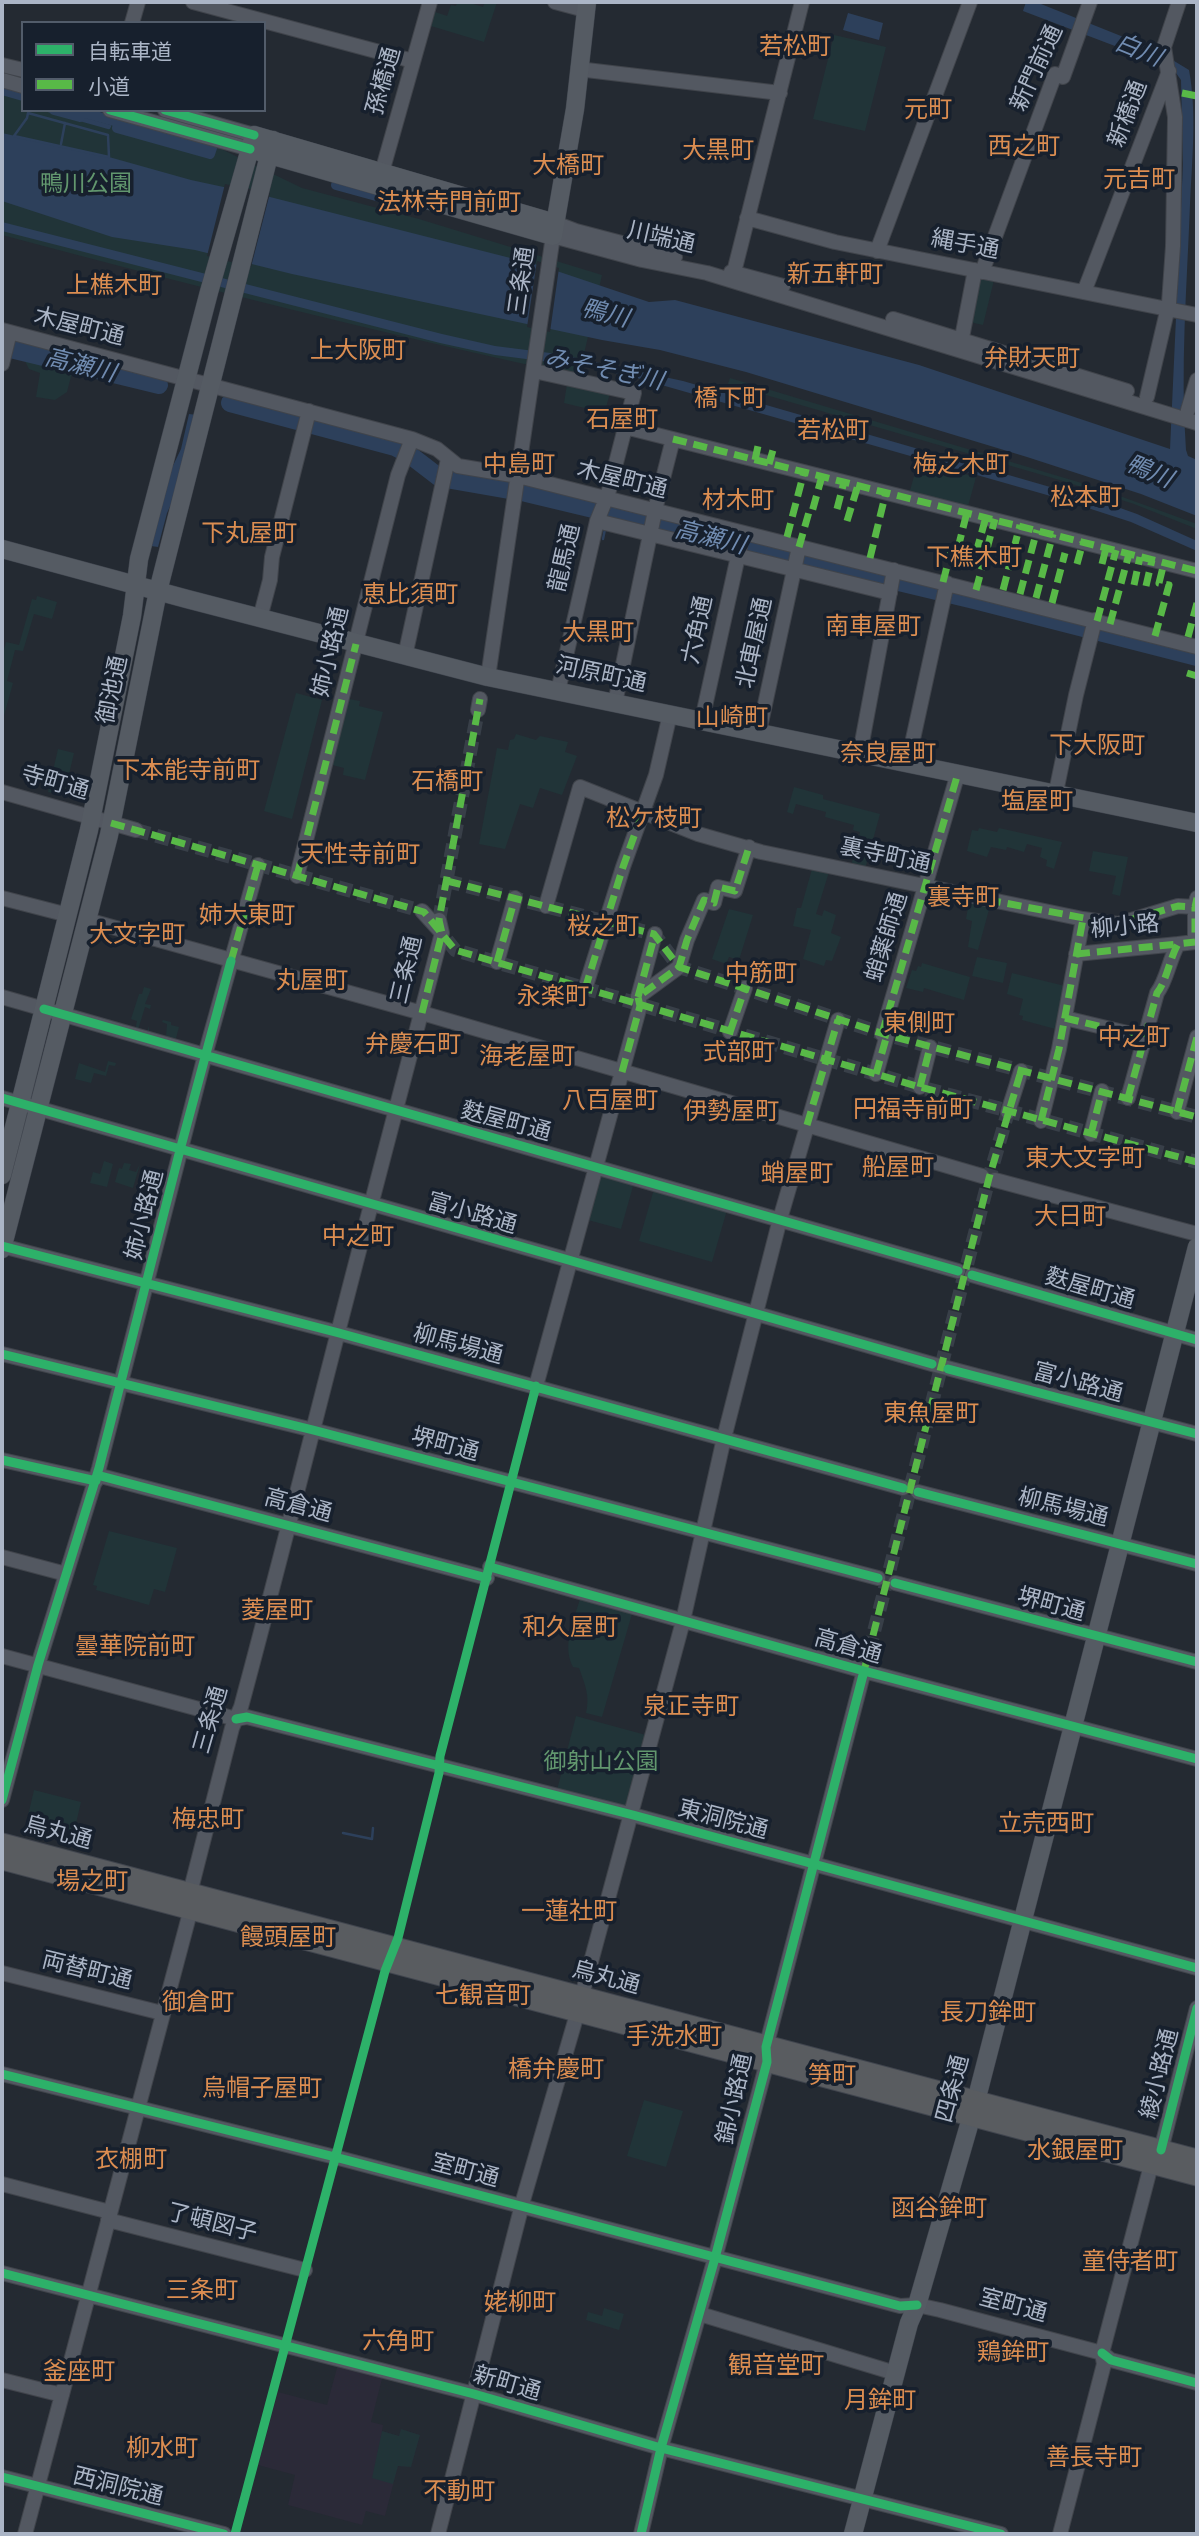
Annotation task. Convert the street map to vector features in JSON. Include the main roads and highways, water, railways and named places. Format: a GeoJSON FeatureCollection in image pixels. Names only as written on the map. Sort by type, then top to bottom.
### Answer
{"type":"FeatureCollection","features":[{"type":"Feature","properties":{"kind":"highway","name":"烏丸通"},"geometry":{"type":"LineString","coordinates":[[2,1843],[190,1902]]}},
{"type":"Feature","properties":{"kind":"highway","name":"烏丸通"},"geometry":{"type":"LineString","coordinates":[[2,1860],[190,1902],[974,2108],[1156,2157],[1197,2176]]}},
{"type":"Feature","properties":{"kind":"highway","name":"烏丸通"},"geometry":{"type":"LineString","coordinates":[[1156,2157],[1197,2159]]}},
{"type":"Feature","properties":{"kind":"main road","name":"三条通"},"geometry":{"type":"LineString","coordinates":[[554,229],[575,109],[586,6]]}},
{"type":"Feature","properties":{"kind":"main road","name":"川端通"},"geometry":{"type":"LineString","coordinates":[[252,142],[554,229]]}},
{"type":"Feature","properties":{"kind":"main road","name":"御池通"},"geometry":{"type":"LineString","coordinates":[[2,1175],[92,818],[132,616],[139,559],[209,292],[252,142]]}},
{"type":"Feature","properties":{"kind":"main road","name":"川端通"},"geometry":{"type":"LineString","coordinates":[[271,148],[382,172],[554,229]]}},
{"type":"Feature","properties":{"kind":"main road","name":"御池通"},"geometry":{"type":"LineString","coordinates":[[2,1247],[111,823],[158,591],[271,148]]}},
{"type":"Feature","properties":{"kind":"main road","name":"河原町通"},"geometry":{"type":"LineString","coordinates":[[2,549],[488,677],[1197,823]]}},
{"type":"Feature","properties":{"kind":"main road","name":"四条通"},"geometry":{"type":"LineString","coordinates":[[853,2534],[909,2323],[917,2305],[974,2108],[1197,1247]]}},
{"type":"Feature","properties":{"kind":"water"},"geometry":{"type":"Polygon","coordinates":[[[1026,2],[1036,2],[1156,50],[1189,70],[1193,137],[1184,388],[1186,450],[1188,456],[1197,460],[1197,516],[1141,494],[1027,457],[746,372],[660,350],[292,274],[195,250],[112,237],[2,201],[2,133],[109,157],[191,180],[270,197],[542,266],[649,302],[675,300],[919,365],[1170,449],[1183,164],[1181,80],[1176,73],[1157,62],[1023,11],[1026,2]]]}},
{"type":"Feature","properties":{"kind":"water"},"geometry":{"type":"Polygon","coordinates":[[[848,13],[883,23],[879,40],[843,30],[848,13]]]}},
{"type":"Feature","properties":{"kind":"water","name":"みそそぎ川"},"geometry":{"type":"Polygon","coordinates":[[[2,222],[442,334],[495,346],[558,354],[683,381],[1109,504],[1197,541],[1197,551],[1131,522],[1054,497],[637,378],[588,367],[495,355],[440,343],[2,231],[2,222]]]}},
{"type":"Feature","properties":{"kind":"water"},"geometry":{"type":"Polygon","coordinates":[[[189,414],[197,415],[179,487],[167,513],[158,547],[151,546],[169,474],[181,449],[189,414]]]}},
{"type":"Feature","properties":{"kind":"waterway"},"geometry":{"type":"LineString","coordinates":[[2,90],[21,95]]}},
{"type":"Feature","properties":{"kind":"waterway"},"geometry":{"type":"LineString","coordinates":[[52,112],[109,128],[110,126],[61,112]]}},
{"type":"Feature","properties":{"kind":"waterway"},"geometry":{"type":"LineString","coordinates":[[61,112],[80,117]]}},
{"type":"Feature","properties":{"kind":"waterway"},"geometry":{"type":"LineString","coordinates":[[81,112],[125,124]]}},
{"type":"Feature","properties":{"kind":"waterway"},"geometry":{"type":"LineString","coordinates":[[28,113],[108,135],[109,157],[14,136],[28,113]]}},
{"type":"Feature","properties":{"kind":"waterway"},"geometry":{"type":"LineString","coordinates":[[120,119],[213,145],[210,154],[117,128],[120,119]]}},
{"type":"Feature","properties":{"kind":"waterway"},"geometry":{"type":"LineString","coordinates":[[61,144],[65,123]]}},
{"type":"Feature","properties":{"kind":"waterway"},"geometry":{"type":"LineString","coordinates":[[337,182],[389,195],[387,199],[336,185],[337,182]]}},
{"type":"Feature","properties":{"kind":"waterway","name":"高瀬川"},"geometry":{"type":"LineString","coordinates":[[2,347],[159,385]]}},
{"type":"Feature","properties":{"kind":"waterway","name":"高瀬川"},"geometry":{"type":"LineString","coordinates":[[230,403],[395,447],[440,478],[526,493],[974,600],[1197,657]]}},
{"type":"Feature","properties":{"kind":"waterway"},"geometry":{"type":"LineString","coordinates":[[603,539],[605,529]]}},
{"type":"Feature","properties":{"kind":"waterway"},"geometry":{"type":"LineString","coordinates":[[343,1833],[372,1839],[373,1828]]}},
{"type":"Feature","properties":{"kind":"tunnel"},"geometry":{"type":"LineString","coordinates":[[439,920],[478,710]]}},
{"type":"Feature","properties":{"kind":"tunnel"},"geometry":{"type":"LineString","coordinates":[[136,830],[422,911]]}},
{"type":"Feature","properties":{"kind":"tunnel"},"geometry":{"type":"LineString","coordinates":[[447,881],[654,934],[679,967],[887,1035],[1197,1117]]}},
{"type":"Feature","properties":{"kind":"tunnel"},"geometry":{"type":"LineString","coordinates":[[447,940],[455,950],[920,1087],[1197,1162]]}},
{"type":"Feature","properties":{"kind":"tunnel"},"geometry":{"type":"LineString","coordinates":[[864,1671],[1008,1112]]}},
{"type":"Feature","properties":{"kind":"district","name":"若松町"},"geometry":{"type":"Point","coordinates":[795,47]}},
{"type":"Feature","properties":{"kind":"district","name":"元町"},"geometry":{"type":"Point","coordinates":[928,110]}},
{"type":"Feature","properties":{"kind":"district","name":"西之町"},"geometry":{"type":"Point","coordinates":[1024,147]}},
{"type":"Feature","properties":{"kind":"district","name":"大黒町"},"geometry":{"type":"Point","coordinates":[718,151]}},
{"type":"Feature","properties":{"kind":"district","name":"大橋町"},"geometry":{"type":"Point","coordinates":[568,166]}},
{"type":"Feature","properties":{"kind":"district","name":"元吉町"},"geometry":{"type":"Point","coordinates":[1139,180]}},
{"type":"Feature","properties":{"kind":"district","name":"法林寺門前町"},"geometry":{"type":"Point","coordinates":[449,203]}},
{"type":"Feature","properties":{"kind":"district","name":"新五軒町"},"geometry":{"type":"Point","coordinates":[835,275]}},
{"type":"Feature","properties":{"kind":"district","name":"上樵木町"},"geometry":{"type":"Point","coordinates":[114,286]}},
{"type":"Feature","properties":{"kind":"district","name":"上大阪町"},"geometry":{"type":"Point","coordinates":[358,351]}},
{"type":"Feature","properties":{"kind":"district","name":"弁財天町"},"geometry":{"type":"Point","coordinates":[1032,359]}},
{"type":"Feature","properties":{"kind":"district","name":"橋下町"},"geometry":{"type":"Point","coordinates":[730,399]}},
{"type":"Feature","properties":{"kind":"district","name":"石屋町"},"geometry":{"type":"Point","coordinates":[622,420]}},
{"type":"Feature","properties":{"kind":"district","name":"若松町"},"geometry":{"type":"Point","coordinates":[833,431]}},
{"type":"Feature","properties":{"kind":"district","name":"中島町"},"geometry":{"type":"Point","coordinates":[519,465]}},
{"type":"Feature","properties":{"kind":"district","name":"梅之木町"},"geometry":{"type":"Point","coordinates":[961,465]}},
{"type":"Feature","properties":{"kind":"district","name":"松本町"},"geometry":{"type":"Point","coordinates":[1086,498]}},
{"type":"Feature","properties":{"kind":"district","name":"材木町"},"geometry":{"type":"Point","coordinates":[738,501]}},
{"type":"Feature","properties":{"kind":"district","name":"下丸屋町"},"geometry":{"type":"Point","coordinates":[249,534]}},
{"type":"Feature","properties":{"kind":"district","name":"下樵木町"},"geometry":{"type":"Point","coordinates":[974,558]}},
{"type":"Feature","properties":{"kind":"district","name":"恵比須町"},"geometry":{"type":"Point","coordinates":[410,595]}},
{"type":"Feature","properties":{"kind":"district","name":"南車屋町"},"geometry":{"type":"Point","coordinates":[873,627]}},
{"type":"Feature","properties":{"kind":"district","name":"大黒町"},"geometry":{"type":"Point","coordinates":[598,633]}},
{"type":"Feature","properties":{"kind":"district","name":"山崎町"},"geometry":{"type":"Point","coordinates":[732,718]}},
{"type":"Feature","properties":{"kind":"district","name":"下大阪町"},"geometry":{"type":"Point","coordinates":[1097,746]}},
{"type":"Feature","properties":{"kind":"district","name":"奈良屋町"},"geometry":{"type":"Point","coordinates":[888,754]}},
{"type":"Feature","properties":{"kind":"district","name":"下本能寺前町"},"geometry":{"type":"Point","coordinates":[188,771]}},
{"type":"Feature","properties":{"kind":"district","name":"石橋町"},"geometry":{"type":"Point","coordinates":[447,782]}},
{"type":"Feature","properties":{"kind":"district","name":"塩屋町"},"geometry":{"type":"Point","coordinates":[1037,802]}},
{"type":"Feature","properties":{"kind":"district","name":"松ケ枝町"},"geometry":{"type":"Point","coordinates":[654,819]}},
{"type":"Feature","properties":{"kind":"district","name":"天性寺前町"},"geometry":{"type":"Point","coordinates":[360,855]}},
{"type":"Feature","properties":{"kind":"district","name":"裏寺町"},"geometry":{"type":"Point","coordinates":[963,898]}},
{"type":"Feature","properties":{"kind":"district","name":"姉大東町"},"geometry":{"type":"Point","coordinates":[247,916]}},
{"type":"Feature","properties":{"kind":"district","name":"桜之町"},"geometry":{"type":"Point","coordinates":[603,927]}},
{"type":"Feature","properties":{"kind":"district","name":"大文字町"},"geometry":{"type":"Point","coordinates":[137,935]}},
{"type":"Feature","properties":{"kind":"district","name":"中筋町"},"geometry":{"type":"Point","coordinates":[761,974]}},
{"type":"Feature","properties":{"kind":"district","name":"丸屋町"},"geometry":{"type":"Point","coordinates":[312,981]}},
{"type":"Feature","properties":{"kind":"district","name":"永楽町"},"geometry":{"type":"Point","coordinates":[553,997]}},
{"type":"Feature","properties":{"kind":"district","name":"東側町"},"geometry":{"type":"Point","coordinates":[919,1024]}},
{"type":"Feature","properties":{"kind":"district","name":"中之町"},"geometry":{"type":"Point","coordinates":[1134,1038]}},
{"type":"Feature","properties":{"kind":"district","name":"弁慶石町"},"geometry":{"type":"Point","coordinates":[413,1045]}},
{"type":"Feature","properties":{"kind":"district","name":"式部町"},"geometry":{"type":"Point","coordinates":[739,1053]}},
{"type":"Feature","properties":{"kind":"district","name":"海老屋町"},"geometry":{"type":"Point","coordinates":[527,1057]}},
{"type":"Feature","properties":{"kind":"district","name":"八百屋町"},"geometry":{"type":"Point","coordinates":[610,1101]}},
{"type":"Feature","properties":{"kind":"district","name":"円福寺前町"},"geometry":{"type":"Point","coordinates":[913,1110]}},
{"type":"Feature","properties":{"kind":"district","name":"伊勢屋町"},"geometry":{"type":"Point","coordinates":[731,1112]}},
{"type":"Feature","properties":{"kind":"district","name":"東大文字町"},"geometry":{"type":"Point","coordinates":[1085,1159]}},
{"type":"Feature","properties":{"kind":"district","name":"船屋町"},"geometry":{"type":"Point","coordinates":[898,1168]}},
{"type":"Feature","properties":{"kind":"district","name":"蛸屋町"},"geometry":{"type":"Point","coordinates":[797,1174]}},
{"type":"Feature","properties":{"kind":"district","name":"大日町"},"geometry":{"type":"Point","coordinates":[1070,1217]}},
{"type":"Feature","properties":{"kind":"district","name":"中之町"},"geometry":{"type":"Point","coordinates":[358,1237]}},
{"type":"Feature","properties":{"kind":"district","name":"東魚屋町"},"geometry":{"type":"Point","coordinates":[931,1414]}},
{"type":"Feature","properties":{"kind":"district","name":"菱屋町"},"geometry":{"type":"Point","coordinates":[277,1611]}},
{"type":"Feature","properties":{"kind":"district","name":"和久屋町"},"geometry":{"type":"Point","coordinates":[570,1628]}},
{"type":"Feature","properties":{"kind":"district","name":"曇華院前町"},"geometry":{"type":"Point","coordinates":[135,1647]}},
{"type":"Feature","properties":{"kind":"district","name":"泉正寺町"},"geometry":{"type":"Point","coordinates":[691,1707]}},
{"type":"Feature","properties":{"kind":"district","name":"梅忠町"},"geometry":{"type":"Point","coordinates":[208,1820]}},
{"type":"Feature","properties":{"kind":"district","name":"立売西町"},"geometry":{"type":"Point","coordinates":[1046,1824]}},
{"type":"Feature","properties":{"kind":"district","name":"場之町"},"geometry":{"type":"Point","coordinates":[92,1882]}},
{"type":"Feature","properties":{"kind":"district","name":"一蓮社町"},"geometry":{"type":"Point","coordinates":[569,1912]}},
{"type":"Feature","properties":{"kind":"district","name":"饅頭屋町"},"geometry":{"type":"Point","coordinates":[288,1938]}},
{"type":"Feature","properties":{"kind":"district","name":"七観音町"},"geometry":{"type":"Point","coordinates":[483,1996]}},
{"type":"Feature","properties":{"kind":"district","name":"御倉町"},"geometry":{"type":"Point","coordinates":[198,2003]}},
{"type":"Feature","properties":{"kind":"district","name":"長刀鉾町"},"geometry":{"type":"Point","coordinates":[988,2013]}},
{"type":"Feature","properties":{"kind":"district","name":"手洗水町"},"geometry":{"type":"Point","coordinates":[674,2037]}},
{"type":"Feature","properties":{"kind":"district","name":"橋弁慶町"},"geometry":{"type":"Point","coordinates":[556,2070]}},
{"type":"Feature","properties":{"kind":"district","name":"笋町"},"geometry":{"type":"Point","coordinates":[832,2076]}},
{"type":"Feature","properties":{"kind":"district","name":"烏帽子屋町"},"geometry":{"type":"Point","coordinates":[262,2089]}},
{"type":"Feature","properties":{"kind":"district","name":"水銀屋町"},"geometry":{"type":"Point","coordinates":[1075,2151]}},
{"type":"Feature","properties":{"kind":"district","name":"衣棚町"},"geometry":{"type":"Point","coordinates":[131,2160]}},
{"type":"Feature","properties":{"kind":"district","name":"函谷鉾町"},"geometry":{"type":"Point","coordinates":[939,2209]}},
{"type":"Feature","properties":{"kind":"district","name":"童侍者町"},"geometry":{"type":"Point","coordinates":[1130,2262]}},
{"type":"Feature","properties":{"kind":"district","name":"三条町"},"geometry":{"type":"Point","coordinates":[202,2291]}},
{"type":"Feature","properties":{"kind":"district","name":"姥柳町"},"geometry":{"type":"Point","coordinates":[520,2303]}},
{"type":"Feature","properties":{"kind":"district","name":"六角町"},"geometry":{"type":"Point","coordinates":[398,2342]}},
{"type":"Feature","properties":{"kind":"district","name":"鶏鉾町"},"geometry":{"type":"Point","coordinates":[1013,2353]}},
{"type":"Feature","properties":{"kind":"district","name":"観音堂町"},"geometry":{"type":"Point","coordinates":[776,2366]}},
{"type":"Feature","properties":{"kind":"district","name":"釜座町"},"geometry":{"type":"Point","coordinates":[79,2372]}},
{"type":"Feature","properties":{"kind":"district","name":"月鉾町"},"geometry":{"type":"Point","coordinates":[880,2401]}},
{"type":"Feature","properties":{"kind":"district","name":"柳水町"},"geometry":{"type":"Point","coordinates":[162,2449]}},
{"type":"Feature","properties":{"kind":"district","name":"善長寺町"},"geometry":{"type":"Point","coordinates":[1094,2458]}},
{"type":"Feature","properties":{"kind":"district","name":"不動町"},"geometry":{"type":"Point","coordinates":[459,2492]}},
{"type":"Feature","properties":{"kind":"water label","name":"白川"},"geometry":{"type":"Point","coordinates":[1138,51]}},
{"type":"Feature","properties":{"kind":"water label","name":"鴨川"},"geometry":{"type":"Point","coordinates":[605,314]}},
{"type":"Feature","properties":{"kind":"water label","name":"鴨川"},"geometry":{"type":"Point","coordinates":[1149,472]}},
{"type":"Feature","properties":{"kind":"park label","name":"鴨川公園"},"geometry":{"type":"Point","coordinates":[86,184]}},
{"type":"Feature","properties":{"kind":"park label","name":"御射山公園"},"geometry":{"type":"Point","coordinates":[601,1762]}}]}
